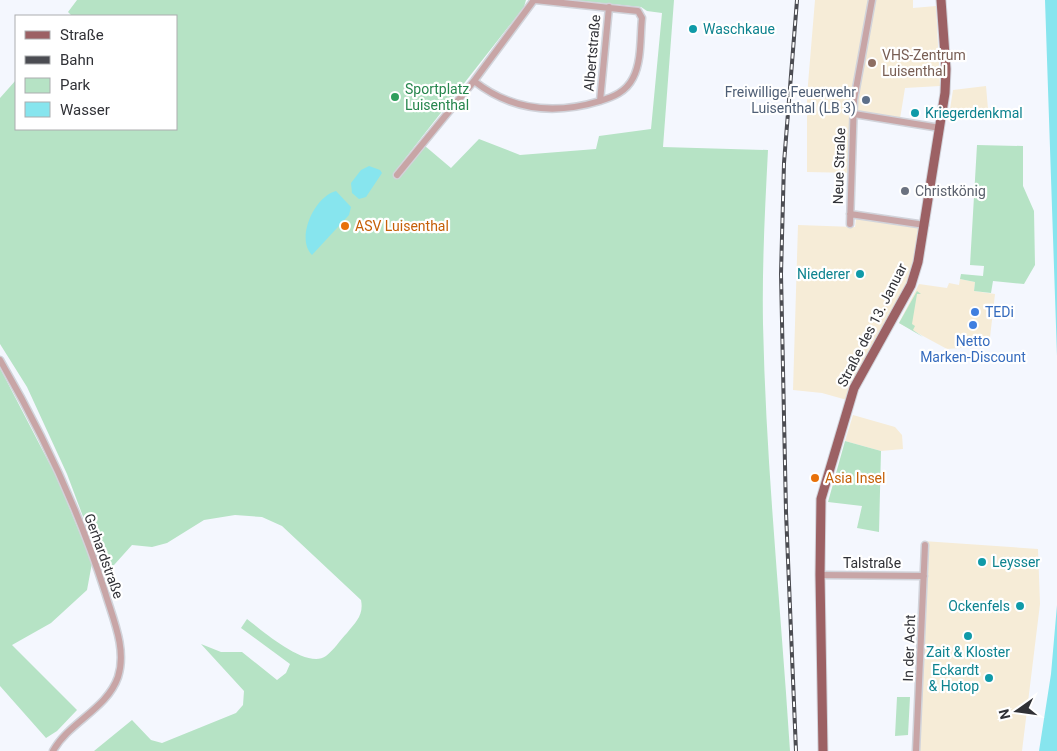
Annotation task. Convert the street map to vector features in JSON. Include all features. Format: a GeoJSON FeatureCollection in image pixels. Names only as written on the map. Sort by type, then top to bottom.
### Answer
{"type":"FeatureCollection","features":[{"type":"Feature","properties":{"kind":"main road","name":"Straße des 13. Januar"},"geometry":{"type":"LineString","coordinates":[[823,751],[819,518],[826,475],[854,388],[914,278],[925,225],[946,80],[940,0]]}},
{"type":"Feature","properties":{"kind":"street","name":"Albertstraße"},"geometry":{"type":"LineString","coordinates":[[474,81],[505,100],[532,108],[559,110],[600,101],[620,94],[633,78],[637,66],[642,18],[638,11],[534,0]]}},
{"type":"Feature","properties":{"kind":"street"},"geometry":{"type":"LineString","coordinates":[[397,174],[474,81],[534,0]]}},
{"type":"Feature","properties":{"kind":"street","name":"Neue Straße"},"geometry":{"type":"LineString","coordinates":[[850,224],[856,91],[872,0]]}},
{"type":"Feature","properties":{"kind":"street","name":"Albertstraße"},"geometry":{"type":"LineString","coordinates":[[600,101],[609,7]]}},
{"type":"Feature","properties":{"kind":"street"},"geometry":{"type":"LineString","coordinates":[[854,114],[940,128]]}},
{"type":"Feature","properties":{"kind":"street","name":"Neue Straße"},"geometry":{"type":"LineString","coordinates":[[850,214],[925,225]]}},
{"type":"Feature","properties":{"kind":"street","name":"Gerhardstraße"},"geometry":{"type":"LineString","coordinates":[[0,360],[28,408],[63,481],[94,560],[115,624],[121,650],[119,672],[111,691],[62,737],[54,751]]}},
{"type":"Feature","properties":{"kind":"street","name":"In der Acht"},"geometry":{"type":"LineString","coordinates":[[916,751],[925,545]]}},
{"type":"Feature","properties":{"kind":"street","name":"Talstraße"},"geometry":{"type":"LineString","coordinates":[[820,575],[924,576]]}},
{"type":"Feature","properties":{"kind":"shaded area"},"geometry":{"type":"Polygon","coordinates":[[[815,0],[913,0],[913,8],[936,6],[940,86],[905,88],[899,125],[857,118],[855,173],[807,172],[807,96],[815,0]]]}},
{"type":"Feature","properties":{"kind":"shaded area"},"geometry":{"type":"Polygon","coordinates":[[[986,86],[988,109],[968,111],[950,109],[953,90],[986,86]]]}},
{"type":"Feature","properties":{"kind":"shaded area"},"geometry":{"type":"Polygon","coordinates":[[[856,219],[921,228],[908,283],[847,400],[822,393],[793,390],[798,225],[855,227],[856,219]]]}},
{"type":"Feature","properties":{"kind":"shaded area"},"geometry":{"type":"Polygon","coordinates":[[[960,279],[975,282],[974,291],[995,294],[989,346],[947,349],[899,323],[919,284],[947,288],[949,283],[959,285],[960,279]]]}},
{"type":"Feature","properties":{"kind":"shaded area"},"geometry":{"type":"Polygon","coordinates":[[[853,415],[895,427],[902,435],[903,449],[881,451],[845,441],[853,415]]]}},
{"type":"Feature","properties":{"kind":"shaded area"},"geometry":{"type":"Polygon","coordinates":[[[923,541],[1038,549],[1040,604],[1022,751],[912,751],[923,541]]]}},
{"type":"Feature","properties":{"kind":"green space"},"geometry":{"type":"Polygon","coordinates":[[[77,0],[526,0],[524,7],[400,165],[406,170],[425,146],[451,168],[479,139],[520,155],[596,149],[599,136],[651,129],[662,13],[647,11],[641,7],[572,0],[674,0],[663,147],[768,150],[763,324],[770,485],[790,751],[94,751],[132,720],[151,740],[162,743],[236,713],[243,705],[244,691],[201,644],[221,652],[242,652],[277,680],[286,673],[290,664],[241,628],[247,619],[274,640],[297,654],[318,659],[329,654],[353,625],[360,614],[362,605],[361,600],[282,526],[262,517],[235,515],[204,520],[167,543],[152,547],[132,545],[105,575],[67,474],[27,387],[0,344],[0,98],[15,81],[15,130],[178,130],[178,15],[71,15],[68,12],[77,0]]]}},
{"type":"Feature","properties":{"kind":"green space"},"geometry":{"type":"Polygon","coordinates":[[[977,145],[1023,146],[1023,186],[1034,211],[1035,265],[1024,284],[993,281],[991,293],[974,291],[975,282],[960,279],[961,274],[983,276],[984,266],[970,265],[977,145]]]}},
{"type":"Feature","properties":{"kind":"green space"},"geometry":{"type":"Polygon","coordinates":[[[917,291],[921,294],[917,294],[912,324],[915,326],[913,330],[923,337],[899,323],[917,291]]]}},
{"type":"Feature","properties":{"kind":"green space"},"geometry":{"type":"Polygon","coordinates":[[[0,368],[58,480],[92,563],[87,590],[51,623],[12,645],[77,710],[57,731],[46,738],[0,686],[0,368]]]}},
{"type":"Feature","properties":{"kind":"green space"},"geometry":{"type":"Polygon","coordinates":[[[845,441],[881,451],[879,532],[857,528],[862,506],[828,502],[845,441]]]}},
{"type":"Feature","properties":{"kind":"green space"},"geometry":{"type":"Polygon","coordinates":[[[897,697],[910,697],[908,735],[895,736],[897,697]]]}},
{"type":"Feature","properties":{"kind":"water"},"geometry":{"type":"Polygon","coordinates":[[[1045,0],[1057,0],[1057,356],[1045,0]]]}},
{"type":"Feature","properties":{"kind":"water"},"geometry":{"type":"Polygon","coordinates":[[[369,166],[380,170],[382,173],[366,197],[359,199],[352,193],[351,183],[361,170],[369,166]]]}},
{"type":"Feature","properties":{"kind":"water"},"geometry":{"type":"Polygon","coordinates":[[[336,191],[351,207],[349,215],[312,255],[307,248],[306,239],[310,218],[321,201],[328,194],[336,191]]]}},
{"type":"Feature","properties":{"kind":"water"},"geometry":{"type":"Polygon","coordinates":[[[1057,605],[1057,751],[1039,751],[1051,674],[1057,605]]]}},
{"type":"Feature","properties":{"kind":"railway"},"geometry":{"type":"LineString","coordinates":[[796,751],[786,512],[781,274],[784,163],[797,0]]}},
{"type":"Feature","properties":{"kind":"place","name":"Waschkaue"},"geometry":{"type":"Point","coordinates":[693,29]}},
{"type":"Feature","properties":{"kind":"place","name":"VHS-Zentrum Luisenthal"},"geometry":{"type":"Point","coordinates":[872,63]}},
{"type":"Feature","properties":{"kind":"place","name":"Sportplatz Luisenthal"},"geometry":{"type":"Point","coordinates":[395,97]}},
{"type":"Feature","properties":{"kind":"place","name":"Freiwillige Feuerwehr Luisenthal (LB 3)"},"geometry":{"type":"Point","coordinates":[866,100]}},
{"type":"Feature","properties":{"kind":"place","name":"Kriegerdenkmal"},"geometry":{"type":"Point","coordinates":[915,113]}},
{"type":"Feature","properties":{"kind":"place","name":"Christkönig"},"geometry":{"type":"Point","coordinates":[905,191]}},
{"type":"Feature","properties":{"kind":"place","name":"ASV Luisenthal"},"geometry":{"type":"Point","coordinates":[345,226]}},
{"type":"Feature","properties":{"kind":"place","name":"Niederer"},"geometry":{"type":"Point","coordinates":[860,274]}},
{"type":"Feature","properties":{"kind":"place","name":"TEDi"},"geometry":{"type":"Point","coordinates":[975,312]}},
{"type":"Feature","properties":{"kind":"place","name":"Netto Marken-Discount"},"geometry":{"type":"Point","coordinates":[973,325]}},
{"type":"Feature","properties":{"kind":"place","name":"Asia Insel"},"geometry":{"type":"Point","coordinates":[815,478]}},
{"type":"Feature","properties":{"kind":"place","name":"Leysser"},"geometry":{"type":"Point","coordinates":[982,562]}},
{"type":"Feature","properties":{"kind":"place","name":"Ockenfels"},"geometry":{"type":"Point","coordinates":[1020,606]}},
{"type":"Feature","properties":{"kind":"place","name":"Zait & Kloster"},"geometry":{"type":"Point","coordinates":[968,636]}},
{"type":"Feature","properties":{"kind":"place","name":"Eckardt & Hotop"},"geometry":{"type":"Point","coordinates":[989,678]}}]}
